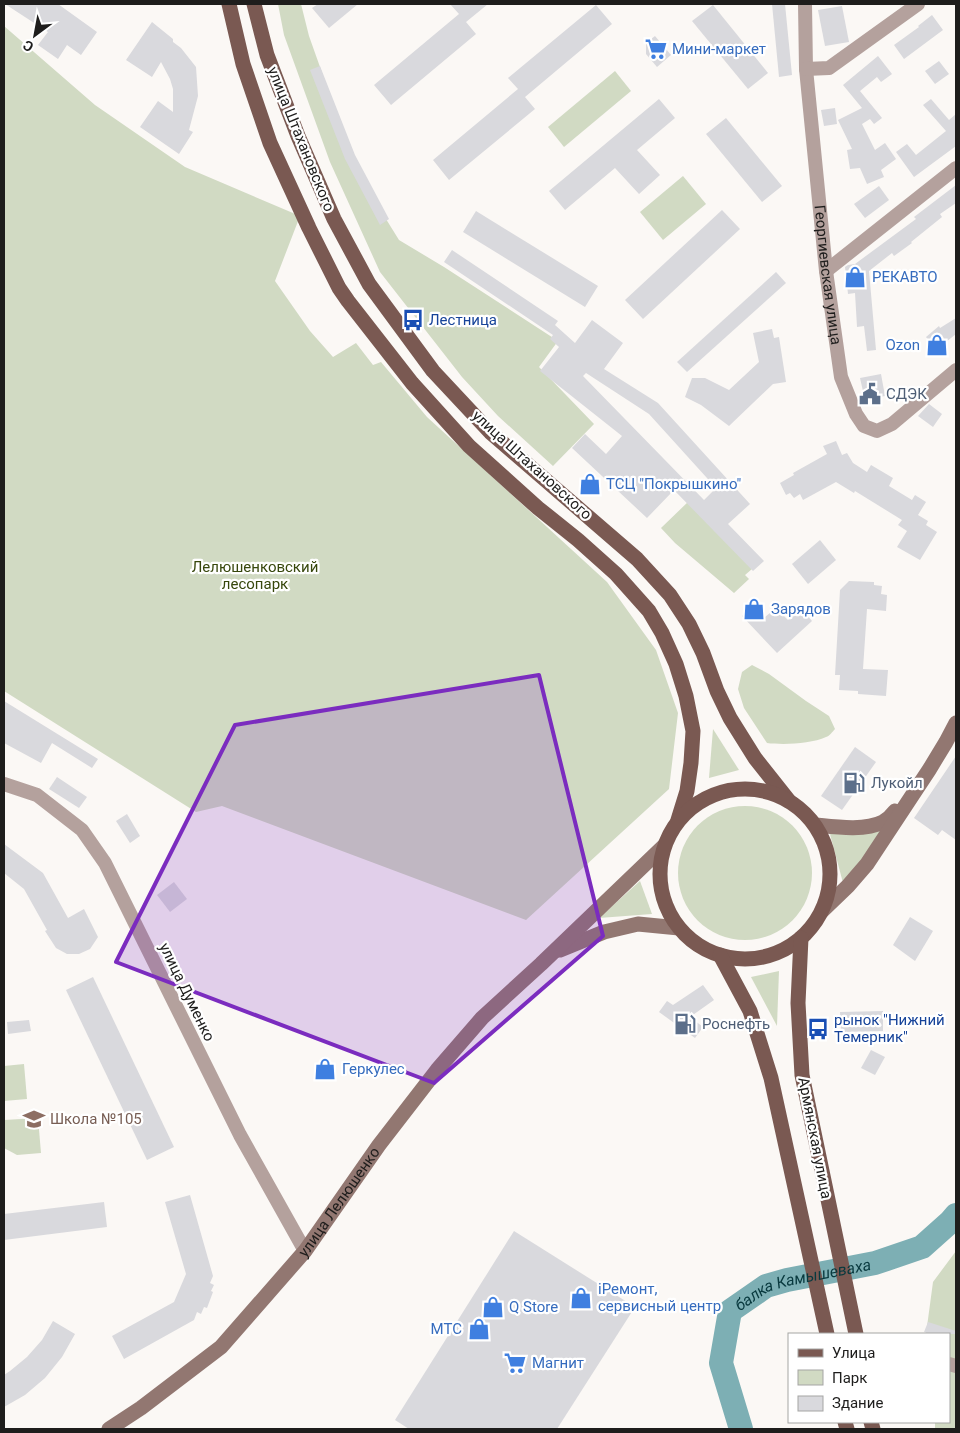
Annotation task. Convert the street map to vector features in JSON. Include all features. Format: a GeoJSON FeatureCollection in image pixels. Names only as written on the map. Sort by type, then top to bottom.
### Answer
{"type":"FeatureCollection","features":[{"type":"Feature","properties":{"kind":"main road","name":"улица Штахановского"},"geometry":{"type":"LineString","coordinates":[[229,4],[243,64],[270,143],[339,288],[412,383],[469,446],[616,574],[649,611],[662,633],[676,664],[686,696],[693,731],[687,791],[678,820]]}},
{"type":"Feature","properties":{"kind":"main road","name":"улица Штахановского"},"geometry":{"type":"LineString","coordinates":[[254,4],[267,54],[298,136],[334,219],[368,284],[432,371],[490,432],[637,559],[670,595],[689,624],[730,718],[755,758],[790,801]]}},
{"type":"Feature","properties":{"kind":"main road"},"geometry":{"type":"LineString","coordinates":[[731,789],[760,790],[790,801],[816,825],[827,851],[830,877],[822,911],[801,938],[783,950],[764,957],[742,959],[720,956],[702,947],[679,928],[670,914],[663,897],[660,870],[664,846],[678,820],[702,800],[731,789]]}},
{"type":"Feature","properties":{"kind":"main road","name":"Армянская улица"},"geometry":{"type":"LineString","coordinates":[[801,938],[798,1003],[802,1075],[856,1331]]}},
{"type":"Feature","properties":{"kind":"main road","name":"Армянская улица"},"geometry":{"type":"LineString","coordinates":[[720,956],[750,1011],[771,1078],[827,1333]]}},
{"type":"Feature","properties":{"kind":"street","name":"Георгиевская улица"},"geometry":{"type":"LineString","coordinates":[[805,4],[806,69],[826,271],[841,377],[856,414],[864,426],[877,431],[892,424],[956,370]]}},
{"type":"Feature","properties":{"kind":"street"},"geometry":{"type":"LineString","coordinates":[[806,69],[829,68],[918,4]]}},
{"type":"Feature","properties":{"kind":"street"},"geometry":{"type":"LineString","coordinates":[[826,271],[956,168]]}},
{"type":"Feature","properties":{"kind":"street"},"geometry":{"type":"LineString","coordinates":[[822,911],[867,864],[946,742],[956,723]]}},
{"type":"Feature","properties":{"kind":"street","name":"улица Думенко"},"geometry":{"type":"LineString","coordinates":[[4,784],[36,795],[82,830],[105,863],[240,1135],[305,1251]]}},
{"type":"Feature","properties":{"kind":"street"},"geometry":{"type":"LineString","coordinates":[[816,825],[850,827],[875,825],[885,821],[914,792]]}},
{"type":"Feature","properties":{"kind":"street","name":"улица Лелюшенко"},"geometry":{"type":"LineString","coordinates":[[109,1429],[141,1408],[222,1347],[305,1251],[379,1144],[437,1070],[482,1018],[552,954],[664,846]]}},
{"type":"Feature","properties":{"kind":"street"},"geometry":{"type":"LineString","coordinates":[[552,954],[604,932],[638,924],[679,928]]}},
{"type":"Feature","properties":{"kind":"highlighted area"},"geometry":{"type":"Polygon","coordinates":[[[539,675],[603,936],[434,1083],[116,962],[235,725],[539,675]]]}},
{"type":"Feature","properties":{"kind":"green space"},"geometry":{"type":"Polygon","coordinates":[[[278,4],[301,4],[309,36],[358,174],[399,240],[558,341],[539,367],[594,424],[553,466],[498,416],[462,377],[380,272],[330,162],[284,35],[278,4]]]}},
{"type":"Feature","properties":{"kind":"green space","name":"Лелюшенковский лесопарк"},"geometry":{"type":"Polygon","coordinates":[[[4,26],[95,105],[185,167],[300,216],[275,281],[310,331],[333,357],[356,343],[373,365],[381,362],[427,417],[607,582],[656,650],[678,713],[669,789],[526,920],[222,806],[196,812],[4,691],[4,26]]]}},
{"type":"Feature","properties":{"kind":"green space"},"geometry":{"type":"Polygon","coordinates":[[[615,71],[631,91],[564,147],[548,127],[615,71]]]}},
{"type":"Feature","properties":{"kind":"green space"},"geometry":{"type":"Polygon","coordinates":[[[683,176],[706,204],[663,240],[640,212],[683,176]]]}},
{"type":"Feature","properties":{"kind":"green space"},"geometry":{"type":"Polygon","coordinates":[[[689,501],[752,569],[745,575],[749,579],[734,593],[675,543],[661,528],[689,501]]]}},
{"type":"Feature","properties":{"kind":"green space"},"geometry":{"type":"Polygon","coordinates":[[[752,665],[769,674],[829,716],[835,729],[830,735],[805,743],[767,743],[744,708],[738,689],[742,672],[752,665]]]}},
{"type":"Feature","properties":{"kind":"green space"},"geometry":{"type":"Polygon","coordinates":[[[713,729],[739,770],[709,778],[713,729]]]}},
{"type":"Feature","properties":{"kind":"green space"},"geometry":{"type":"Polygon","coordinates":[[[745,806],[771,811],[782,817],[792,826],[801,836],[807,847],[812,873],[807,899],[801,910],[792,920],[782,929],[771,935],[745,940],[719,935],[708,929],[698,920],[689,910],[683,899],[678,873],[683,847],[689,836],[698,826],[708,817],[719,811],[745,806]]]}},
{"type":"Feature","properties":{"kind":"green space"},"geometry":{"type":"Polygon","coordinates":[[[889,827],[843,883],[830,834],[889,827]]]}},
{"type":"Feature","properties":{"kind":"green space"},"geometry":{"type":"Polygon","coordinates":[[[640,881],[652,914],[599,918],[640,881]]]}},
{"type":"Feature","properties":{"kind":"green space"},"geometry":{"type":"Polygon","coordinates":[[[779,971],[777,1026],[751,977],[779,971]]]}},
{"type":"Feature","properties":{"kind":"green space"},"geometry":{"type":"Polygon","coordinates":[[[24,1064],[27,1099],[4,1101],[4,1066],[24,1064]]]}},
{"type":"Feature","properties":{"kind":"green space"},"geometry":{"type":"Polygon","coordinates":[[[38,1118],[41,1153],[17,1155],[4,1148],[4,1120],[38,1118]]]}},
{"type":"Feature","properties":{"kind":"green space"},"geometry":{"type":"Polygon","coordinates":[[[956,1251],[956,1429],[935,1429],[935,1423],[950,1423],[950,1333],[926,1333],[933,1282],[956,1251]]]}},
{"type":"Feature","properties":{"kind":"building"},"geometry":{"type":"Polygon","coordinates":[[[5,4],[58,4],[97,32],[81,55],[67,45],[58,59],[38,45],[48,32],[5,4]]]}},
{"type":"Feature","properties":{"kind":"building"},"geometry":{"type":"Polygon","coordinates":[[[318,4],[358,4],[329,28],[312,8],[318,4]]]}},
{"type":"Feature","properties":{"kind":"building"},"geometry":{"type":"Polygon","coordinates":[[[450,4],[488,4],[466,22],[476,34],[391,105],[374,85],[459,14],[450,4]]]}},
{"type":"Feature","properties":{"kind":"building"},"geometry":{"type":"Polygon","coordinates":[[[772,4],[785,4],[792,75],[779,77],[772,4]]]}},
{"type":"Feature","properties":{"kind":"building"},"geometry":{"type":"Polygon","coordinates":[[[596,5],[612,24],[525,97],[535,109],[449,180],[433,160],[518,89],[508,78],[596,5]]]}},
{"type":"Feature","properties":{"kind":"building"},"geometry":{"type":"Polygon","coordinates":[[[713,5],[768,73],[748,89],[692,21],[713,5]]]}},
{"type":"Feature","properties":{"kind":"building"},"geometry":{"type":"Polygon","coordinates":[[[842,6],[849,42],[825,46],[818,10],[842,6]]]}},
{"type":"Feature","properties":{"kind":"building"},"geometry":{"type":"Polygon","coordinates":[[[932,15],[943,30],[904,59],[894,45],[932,15]]]}},
{"type":"Feature","properties":{"kind":"building"},"geometry":{"type":"Polygon","coordinates":[[[152,22],[173,39],[173,42],[181,48],[196,67],[198,96],[189,130],[193,132],[179,154],[140,127],[158,101],[173,112],[173,89],[161,62],[152,77],[126,60],[152,22]]]}},
{"type":"Feature","properties":{"kind":"building","name":"Мини-маркет"},"geometry":{"type":"Polygon","coordinates":[[[655,36],[671,55],[657,67],[646,54],[646,43],[655,36]]]}},
{"type":"Feature","properties":{"kind":"building"},"geometry":{"type":"Polygon","coordinates":[[[878,56],[892,74],[881,82],[877,77],[860,91],[882,118],[874,124],[870,119],[862,124],[875,150],[885,143],[896,159],[881,170],[884,177],[867,184],[860,168],[850,169],[847,150],[852,149],[838,120],[862,108],[843,85],[878,56]]]}},
{"type":"Feature","properties":{"kind":"building"},"geometry":{"type":"Polygon","coordinates":[[[939,61],[949,74],[935,84],[925,71],[939,61]]]}},
{"type":"Feature","properties":{"kind":"building"},"geometry":{"type":"Polygon","coordinates":[[[320,66],[355,155],[389,219],[380,225],[345,159],[310,70],[320,66]]]}},
{"type":"Feature","properties":{"kind":"building"},"geometry":{"type":"Polygon","coordinates":[[[659,99],[675,118],[637,150],[660,175],[639,194],[615,168],[565,210],[549,191],[659,99]]]}},
{"type":"Feature","properties":{"kind":"building"},"geometry":{"type":"Polygon","coordinates":[[[931,99],[949,120],[956,114],[956,146],[914,177],[896,152],[907,144],[916,155],[946,131],[923,105],[931,99]]]}},
{"type":"Feature","properties":{"kind":"building"},"geometry":{"type":"Polygon","coordinates":[[[835,108],[837,124],[824,126],[821,110],[835,108]]]}},
{"type":"Feature","properties":{"kind":"building"},"geometry":{"type":"Polygon","coordinates":[[[726,118],[782,186],[762,202],[706,134],[726,118]]]}},
{"type":"Feature","properties":{"kind":"building"},"geometry":{"type":"Polygon","coordinates":[[[956,185],[956,203],[940,214],[942,217],[912,243],[894,256],[892,253],[869,271],[876,350],[867,351],[864,326],[857,327],[855,293],[848,294],[845,267],[855,264],[916,219],[914,217],[956,185]]]}},
{"type":"Feature","properties":{"kind":"building"},"geometry":{"type":"Polygon","coordinates":[[[879,186],[889,200],[865,218],[854,204],[879,186]]]}},
{"type":"Feature","properties":{"kind":"building"},"geometry":{"type":"Polygon","coordinates":[[[722,210],[740,229],[643,319],[625,300],[722,210]]]}},
{"type":"Feature","properties":{"kind":"building"},"geometry":{"type":"Polygon","coordinates":[[[476,211],[598,286],[585,307],[463,232],[476,211]]]}},
{"type":"Feature","properties":{"kind":"building"},"geometry":{"type":"Polygon","coordinates":[[[452,250],[558,321],[555,325],[575,343],[592,320],[623,343],[604,369],[658,403],[750,504],[728,524],[764,561],[753,571],[674,490],[647,518],[572,448],[585,434],[606,454],[622,436],[540,371],[559,347],[550,339],[553,335],[444,262],[452,250]],[[586,373],[583,376],[704,500],[716,488],[649,414],[586,373]]]}},
{"type":"Feature","properties":{"kind":"building"},"geometry":{"type":"Polygon","coordinates":[[[776,272],[786,283],[687,372],[677,362],[776,272]]]}},
{"type":"Feature","properties":{"kind":"building"},"geometry":{"type":"Polygon","coordinates":[[[956,318],[956,334],[936,350],[926,337],[939,326],[940,328],[956,318]]]}},
{"type":"Feature","properties":{"kind":"building"},"geometry":{"type":"Polygon","coordinates":[[[772,329],[774,338],[779,337],[786,382],[773,384],[729,426],[701,405],[685,397],[692,378],[705,378],[729,390],[759,362],[753,333],[772,329]]]}},
{"type":"Feature","properties":{"kind":"building"},"geometry":{"type":"Polygon","coordinates":[[[881,374],[885,396],[865,400],[860,378],[881,374]]]}},
{"type":"Feature","properties":{"kind":"building"},"geometry":{"type":"Polygon","coordinates":[[[929,404],[942,414],[933,427],[918,416],[929,404]]]}},
{"type":"Feature","properties":{"kind":"building"},"geometry":{"type":"Polygon","coordinates":[[[836,441],[842,455],[847,453],[853,463],[867,472],[871,465],[893,478],[889,486],[912,500],[915,495],[926,502],[918,515],[928,521],[926,525],[937,532],[920,560],[897,547],[907,531],[898,525],[902,520],[855,491],[854,493],[836,482],[803,500],[800,494],[794,498],[790,493],[786,495],[780,483],[794,475],[793,473],[827,454],[823,446],[836,441]]]}},
{"type":"Feature","properties":{"kind":"building"},"geometry":{"type":"Polygon","coordinates":[[[820,540],[836,560],[808,584],[792,564],[820,540]]]}},
{"type":"Feature","properties":{"kind":"building"},"geometry":{"type":"Polygon","coordinates":[[[849,581],[874,582],[874,585],[882,586],[881,594],[887,595],[886,611],[867,609],[863,669],[888,670],[886,696],[858,694],[858,691],[839,690],[840,675],[835,675],[840,590],[849,581]]]}},
{"type":"Feature","properties":{"kind":"building"},"geometry":{"type":"Polygon","coordinates":[[[754,605],[765,617],[776,608],[788,620],[801,608],[812,621],[777,653],[742,616],[754,605]]]}},
{"type":"Feature","properties":{"kind":"building"},"geometry":{"type":"Polygon","coordinates":[[[4,701],[98,759],[92,768],[52,743],[41,763],[4,743],[4,701]]]}},
{"type":"Feature","properties":{"kind":"building"},"geometry":{"type":"Polygon","coordinates":[[[855,747],[876,762],[842,810],[821,796],[855,747]]]}},
{"type":"Feature","properties":{"kind":"building"},"geometry":{"type":"Polygon","coordinates":[[[956,756],[956,840],[942,830],[938,835],[914,818],[956,756]]]}},
{"type":"Feature","properties":{"kind":"building"},"geometry":{"type":"Polygon","coordinates":[[[57,777],[87,797],[79,808],[49,789],[57,777]]]}},
{"type":"Feature","properties":{"kind":"building"},"geometry":{"type":"Polygon","coordinates":[[[127,814],[140,836],[130,843],[116,821],[127,814]]]}},
{"type":"Feature","properties":{"kind":"building"},"geometry":{"type":"Polygon","coordinates":[[[4,844],[43,873],[68,918],[84,909],[98,937],[90,949],[79,954],[67,954],[56,948],[45,931],[47,930],[24,889],[4,873],[4,844]]]}},
{"type":"Feature","properties":{"kind":"building"},"geometry":{"type":"Polygon","coordinates":[[[174,882],[187,899],[170,912],[157,895],[174,882]]]}},
{"type":"Feature","properties":{"kind":"building"},"geometry":{"type":"Polygon","coordinates":[[[910,917],[933,931],[915,961],[893,945],[910,917]]]}},
{"type":"Feature","properties":{"kind":"building"},"geometry":{"type":"Polygon","coordinates":[[[93,977],[174,1147],[147,1160],[66,990],[93,977]]]}},
{"type":"Feature","properties":{"kind":"building"},"geometry":{"type":"Polygon","coordinates":[[[703,985],[714,1000],[690,1017],[703,1027],[695,1038],[659,1012],[667,1001],[673,1005],[703,985]]]}},
{"type":"Feature","properties":{"kind":"building"},"geometry":{"type":"Polygon","coordinates":[[[883,1011],[883,1031],[841,1032],[840,1012],[883,1011]]]}},
{"type":"Feature","properties":{"kind":"building"},"geometry":{"type":"Polygon","coordinates":[[[29,1020],[31,1031],[8,1034],[7,1022],[29,1020]]]}},
{"type":"Feature","properties":{"kind":"building"},"geometry":{"type":"Polygon","coordinates":[[[871,1050],[885,1057],[875,1075],[861,1068],[871,1050]]]}},
{"type":"Feature","properties":{"kind":"building"},"geometry":{"type":"Polygon","coordinates":[[[190,1195],[213,1276],[210,1283],[214,1285],[211,1291],[213,1292],[207,1308],[204,1307],[201,1314],[197,1312],[194,1320],[124,1359],[112,1336],[174,1302],[186,1274],[165,1202],[190,1195]]]}},
{"type":"Feature","properties":{"kind":"building"},"geometry":{"type":"Polygon","coordinates":[[[104,1202],[107,1227],[4,1240],[4,1214],[104,1202]]]}},
{"type":"Feature","properties":{"kind":"building","name":"Магнит"},"geometry":{"type":"Polygon","coordinates":[[[514,1231],[635,1307],[557,1429],[409,1429],[395,1420],[514,1231]]]}},
{"type":"Feature","properties":{"kind":"building"},"geometry":{"type":"Polygon","coordinates":[[[53,1321],[75,1334],[62,1357],[45,1378],[25,1395],[4,1407],[4,1375],[27,1357],[42,1340],[53,1321]]]}},
{"type":"Feature","properties":{"kind":"building"},"geometry":{"type":"Polygon","coordinates":[[[928,1322],[956,1331],[956,1334],[927,1333],[924,1332],[928,1322]]]}},
{"type":"Feature","properties":{"kind":"waterway","name":"балка Камышеваха"},"geometry":{"type":"LineString","coordinates":[[741,1429],[721,1363],[730,1311],[766,1286],[787,1280],[875,1263],[922,1247],[956,1215]]}},
{"type":"Feature","properties":{"kind":"place","name":"Мини-маркет"},"geometry":{"type":"Point","coordinates":[656,49]}},
{"type":"Feature","properties":{"kind":"place","name":"РЕКАВТО"},"geometry":{"type":"Point","coordinates":[855,277]}},
{"type":"Feature","properties":{"kind":"place","name":"Лестница"},"geometry":{"type":"Point","coordinates":[413,320]}},
{"type":"Feature","properties":{"kind":"place","name":"Ozon"},"geometry":{"type":"Point","coordinates":[937,345]}},
{"type":"Feature","properties":{"kind":"place","name":"СДЭК"},"geometry":{"type":"Point","coordinates":[870,394]}},
{"type":"Feature","properties":{"kind":"place","name":"ТСЦ \"Покрышкино\""},"geometry":{"type":"Point","coordinates":[590,484]}},
{"type":"Feature","properties":{"kind":"place","name":"Зарядов"},"geometry":{"type":"Point","coordinates":[754,609]}},
{"type":"Feature","properties":{"kind":"place","name":"Лукойл"},"geometry":{"type":"Point","coordinates":[854,783]}},
{"type":"Feature","properties":{"kind":"place","name":"Роснефть"},"geometry":{"type":"Point","coordinates":[685,1024]}},
{"type":"Feature","properties":{"kind":"place","name":"рынок \"Нижний Темерник\""},"geometry":{"type":"Point","coordinates":[818,1029]}},
{"type":"Feature","properties":{"kind":"place","name":"Геркулес"},"geometry":{"type":"Point","coordinates":[325,1069]}},
{"type":"Feature","properties":{"kind":"place","name":"Школа №105"},"geometry":{"type":"Point","coordinates":[34,1119]}},
{"type":"Feature","properties":{"kind":"place","name":"iРемонт, сервисный центр"},"geometry":{"type":"Point","coordinates":[581,1298]}},
{"type":"Feature","properties":{"kind":"place","name":"Q Store"},"geometry":{"type":"Point","coordinates":[493,1307]}},
{"type":"Feature","properties":{"kind":"place","name":"МТС"},"geometry":{"type":"Point","coordinates":[479,1329]}},
{"type":"Feature","properties":{"kind":"place","name":"Магнит"},"geometry":{"type":"Point","coordinates":[515,1363]}}]}
